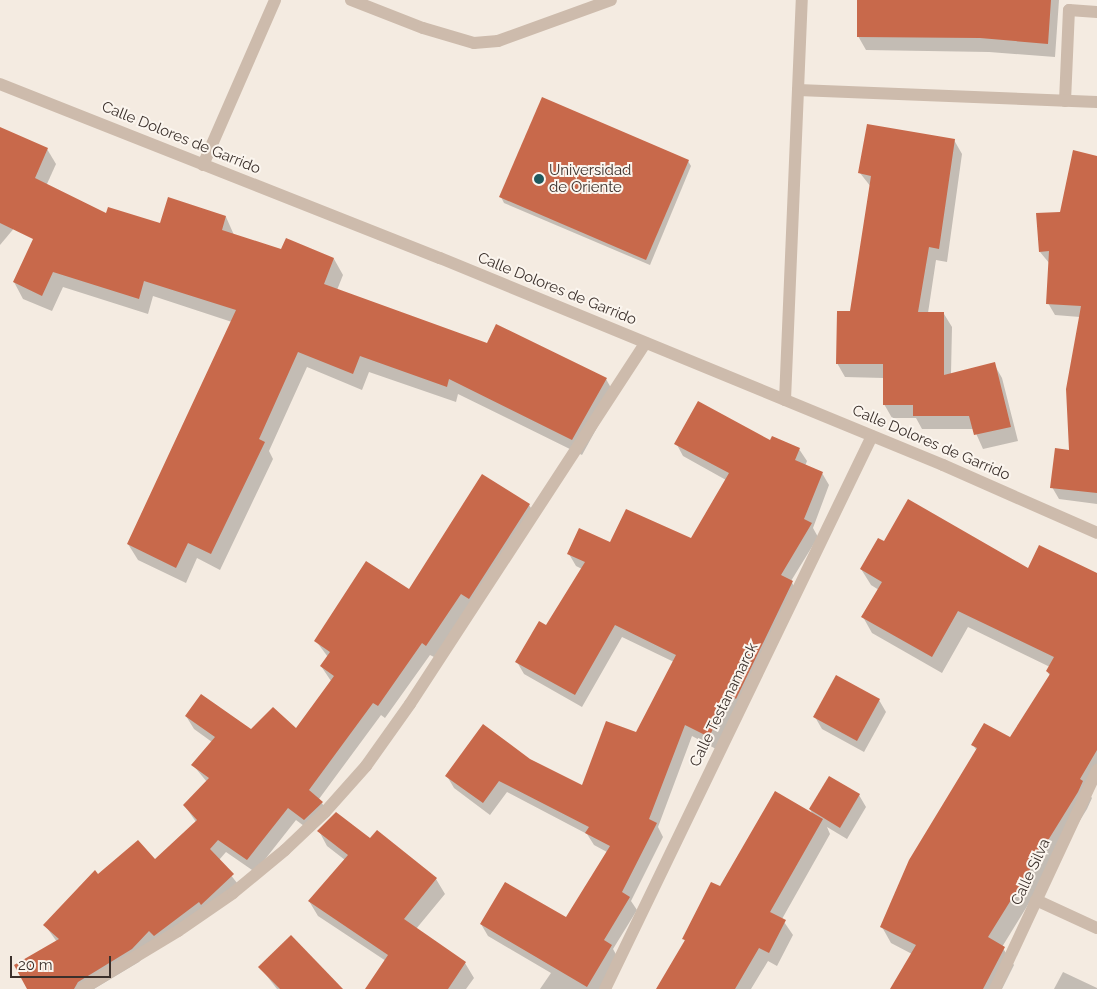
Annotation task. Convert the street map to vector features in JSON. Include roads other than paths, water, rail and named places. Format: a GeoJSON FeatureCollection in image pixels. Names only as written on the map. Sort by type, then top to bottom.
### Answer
{"type":"FeatureCollection","features":[{"type":"Feature","properties":{"kind":"street"},"geometry":{"type":"LineString","coordinates":[[203,164],[275,0]]}},
{"type":"Feature","properties":{"kind":"street"},"geometry":{"type":"LineString","coordinates":[[351,0],[423,28],[474,43],[498,41],[611,0]]}},
{"type":"Feature","properties":{"kind":"street"},"geometry":{"type":"LineString","coordinates":[[786,400],[802,0]]}},
{"type":"Feature","properties":{"kind":"street"},"geometry":{"type":"LineString","coordinates":[[1065,101],[1069,10],[1097,12]]}},
{"type":"Feature","properties":{"kind":"street","name":"Calle Dolores de Garrido"},"geometry":{"type":"LineString","coordinates":[[0,84],[786,400],[1097,533]]}},
{"type":"Feature","properties":{"kind":"street"},"geometry":{"type":"LineString","coordinates":[[798,90],[1097,102]]}},
{"type":"Feature","properties":{"kind":"street"},"geometry":{"type":"LineString","coordinates":[[82,989],[178,931],[233,893],[285,850],[326,812],[366,766],[410,704],[645,343]]}},
{"type":"Feature","properties":{"kind":"street","name":"Calle Testanamarck"},"geometry":{"type":"LineString","coordinates":[[605,989],[872,436]]}},
{"type":"Feature","properties":{"kind":"street","name":"Calle Silva"},"geometry":{"type":"LineString","coordinates":[[995,989],[1097,770]]}},
{"type":"Feature","properties":{"kind":"street"},"geometry":{"type":"LineString","coordinates":[[1036,900],[1097,928]]}},
{"type":"Feature","properties":{"kind":"place","name":"Universidad de Oriente"},"geometry":{"type":"Point","coordinates":[539,179]}}]}
